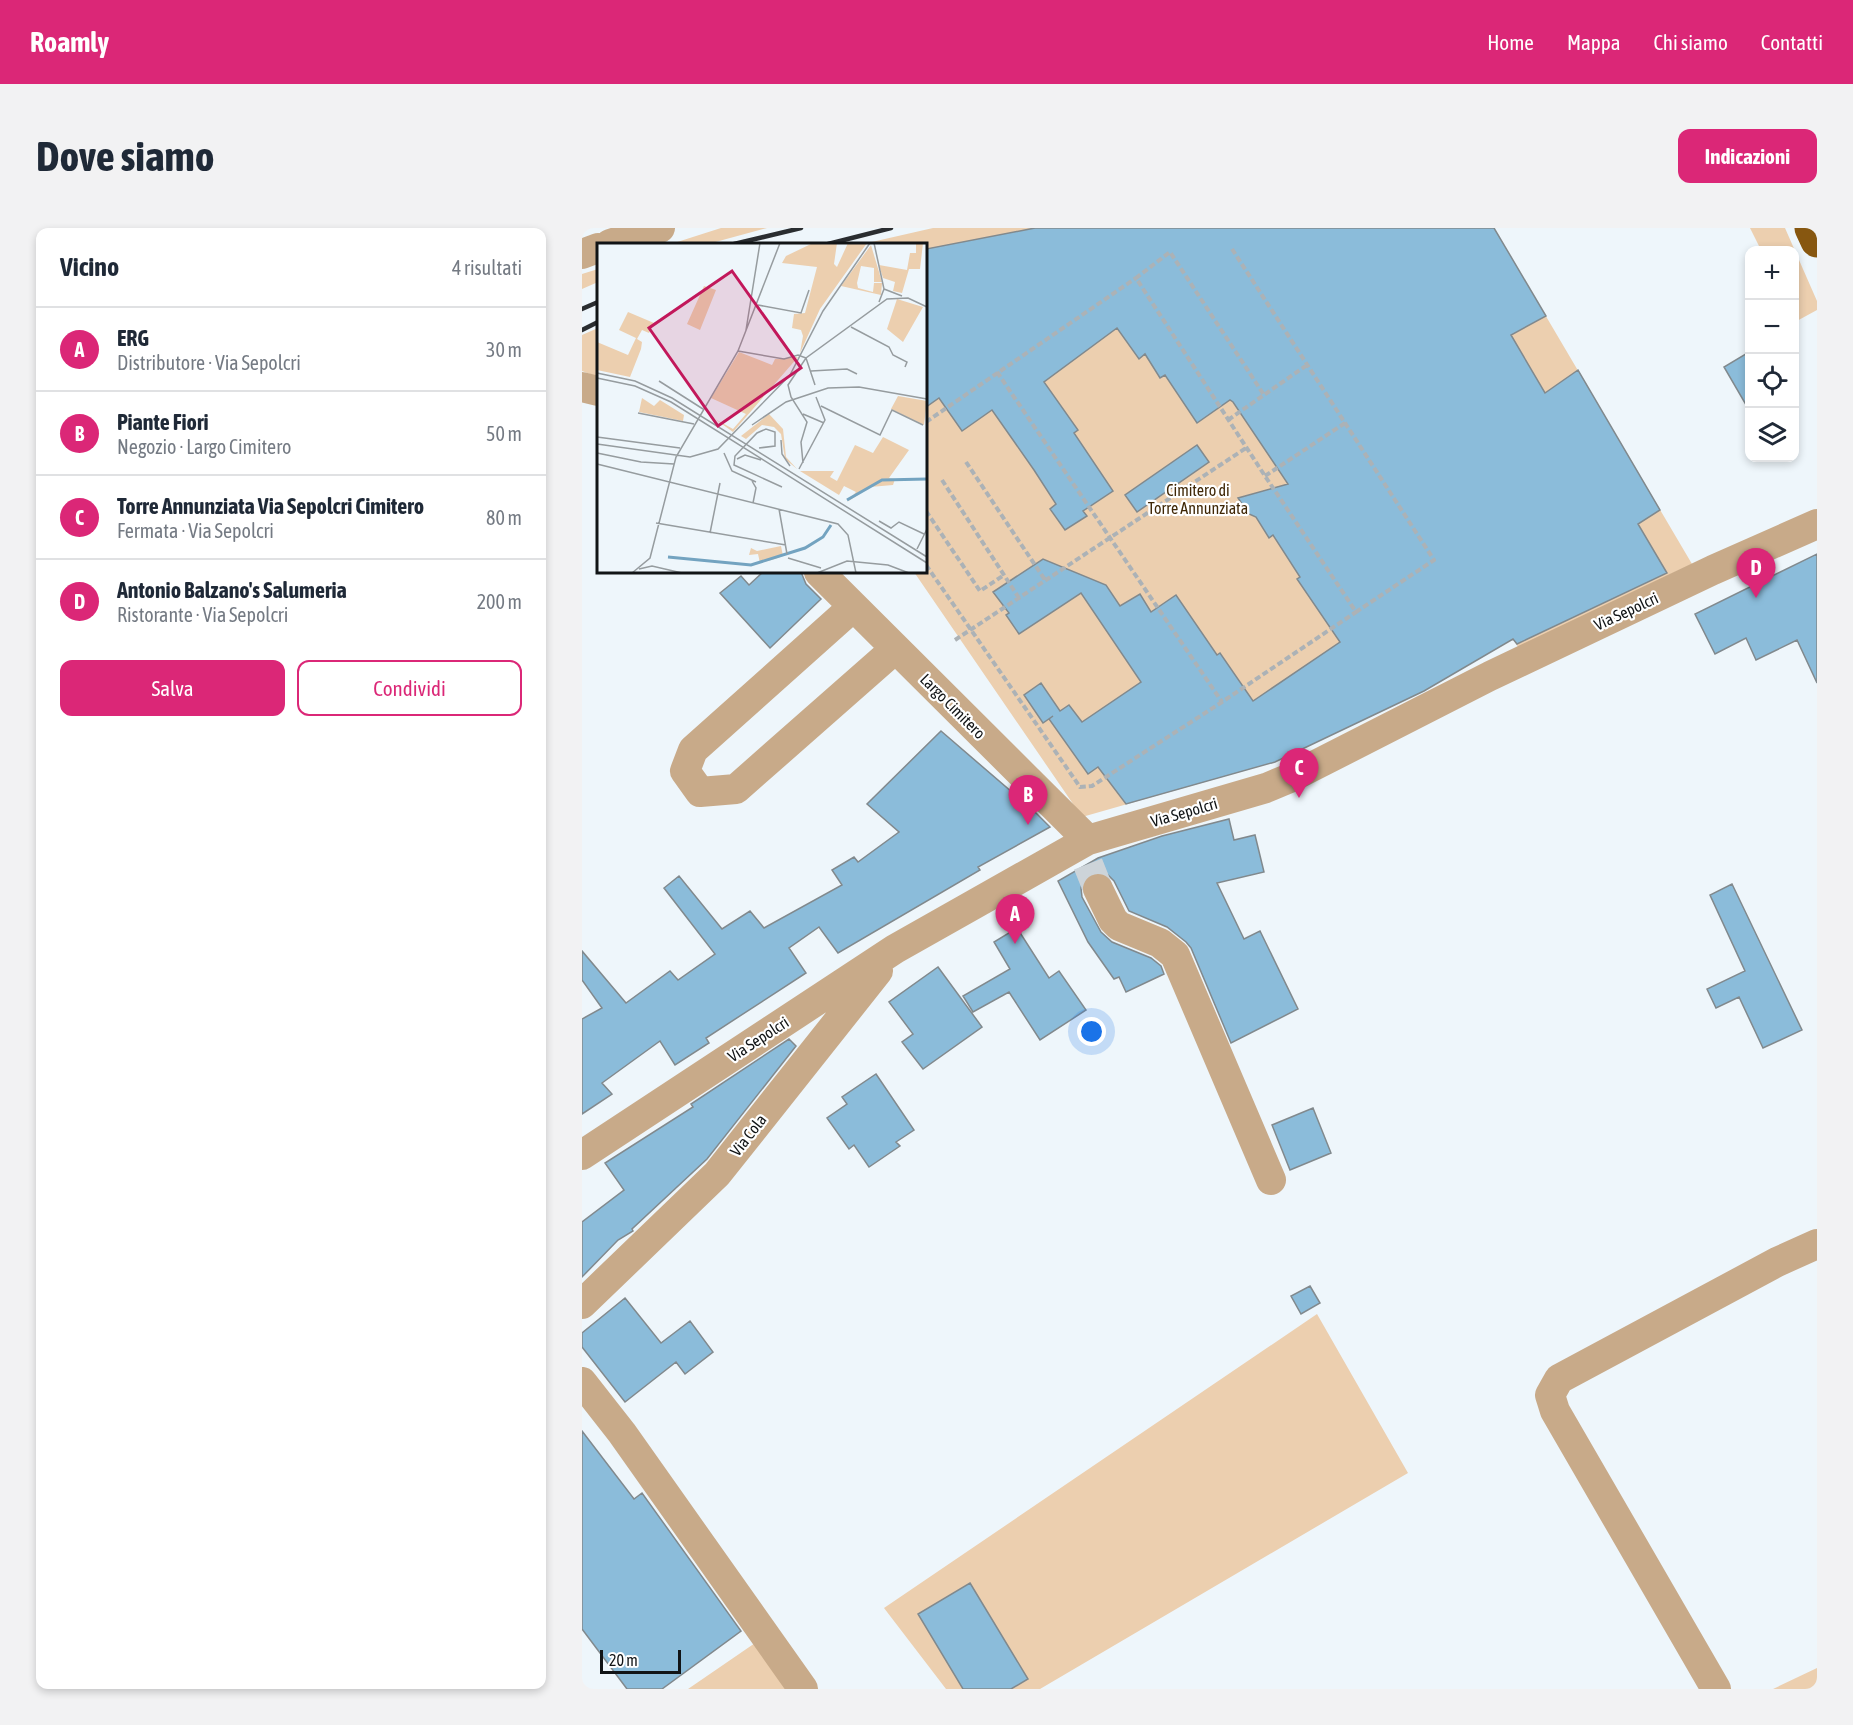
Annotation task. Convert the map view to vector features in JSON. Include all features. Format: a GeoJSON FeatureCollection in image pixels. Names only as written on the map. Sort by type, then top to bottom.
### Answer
{"type":"FeatureCollection","features":[{"type":"Feature","properties":{"kind":"highway"},"geometry":{"type":"LineString","coordinates":[[1811,228],[1817,241]]}},
{"type":"Feature","properties":{"kind":"street"},"geometry":{"type":"LineString","coordinates":[[613,243],[660,228]]}},
{"type":"Feature","properties":{"kind":"street"},"geometry":{"type":"LineString","coordinates":[[582,254],[597,248]]}},
{"type":"Feature","properties":{"kind":"street"},"geometry":{"type":"LineString","coordinates":[[582,387],[597,391]]}},
{"type":"Feature","properties":{"kind":"street","name":"Via Sepolcri"},"geometry":{"type":"LineString","coordinates":[[582,1155],[895,949],[1088,860],[1290,778],[1501,670],[1713,570],[1817,524]]}},
{"type":"Feature","properties":{"kind":"street","name":"Largo Cimitero"},"geometry":{"type":"LineString","coordinates":[[820,573],[895,649],[1088,860],[1113,920],[1119,926],[1160,943],[1175,956],[1271,1180]]}},
{"type":"Feature","properties":{"kind":"street"},"geometry":{"type":"LineString","coordinates":[[853,607],[693,750],[685,771],[700,792],[736,789],[895,649]]}},
{"type":"Feature","properties":{"kind":"street","name":"Via Cola"},"geometry":{"type":"LineString","coordinates":[[582,1304],[717,1174],[895,949]]}},
{"type":"Feature","properties":{"kind":"street"},"geometry":{"type":"LineString","coordinates":[[1716,1689],[1555,1412],[1550,1395],[1559,1379],[1777,1262],[1817,1244]]}},
{"type":"Feature","properties":{"kind":"street"},"geometry":{"type":"LineString","coordinates":[[582,1382],[622,1433],[803,1689]]}},
{"type":"Feature","properties":{"kind":"path"},"geometry":{"type":"LineString","coordinates":[[927,567],[1080,787],[1092,786],[1434,560],[1232,249]]}},
{"type":"Feature","properties":{"kind":"path"},"geometry":{"type":"LineString","coordinates":[[927,421],[1136,278],[1170,252],[1264,395]]}},
{"type":"Feature","properties":{"kind":"path"},"geometry":{"type":"LineString","coordinates":[[1136,278],[1356,612]]}},
{"type":"Feature","properties":{"kind":"path"},"geometry":{"type":"LineString","coordinates":[[1228,420],[1307,365]]}},
{"type":"Feature","properties":{"kind":"path"},"geometry":{"type":"LineString","coordinates":[[997,372],[1222,702]]}},
{"type":"Feature","properties":{"kind":"path"},"geometry":{"type":"LineString","coordinates":[[1265,476],[1345,423]]}},
{"type":"Feature","properties":{"kind":"path"},"geometry":{"type":"LineString","coordinates":[[955,640],[1246,448]]}},
{"type":"Feature","properties":{"kind":"path"},"geometry":{"type":"LineString","coordinates":[[966,462],[1045,580]]}},
{"type":"Feature","properties":{"kind":"path"},"geometry":{"type":"LineString","coordinates":[[942,480],[1019,598]]}},
{"type":"Feature","properties":{"kind":"path"},"geometry":{"type":"LineString","coordinates":[[927,512],[980,591],[1004,575]]}},
{"type":"Feature","properties":{"kind":"green space"},"geometry":{"type":"Polygon","coordinates":[[[721,228],[767,228],[712,243],[674,243],[721,228]]]}},
{"type":"Feature","properties":{"kind":"green space","name":"Cimitero di Torre Annunziata"},"geometry":{"type":"Polygon","coordinates":[[[933,228],[1494,228],[1692,564],[1518,647],[1513,639],[1408,699],[1275,762],[1082,817],[915,573],[927,573],[927,243],[867,243],[933,228]]]}},
{"type":"Feature","properties":{"kind":"green space"},"geometry":{"type":"Polygon","coordinates":[[[1750,228],[1785,228],[1793,246],[1759,246],[1750,228]]]}},
{"type":"Feature","properties":{"kind":"green space"},"geometry":{"type":"Polygon","coordinates":[[[1799,260],[1817,301],[1817,310],[1799,320],[1799,260]]]}},
{"type":"Feature","properties":{"kind":"green space"},"geometry":{"type":"Polygon","coordinates":[[[597,269],[597,282],[582,289],[582,274],[597,269]]]}},
{"type":"Feature","properties":{"kind":"green space"},"geometry":{"type":"Polygon","coordinates":[[[597,328],[597,377],[582,371],[582,335],[597,328]]]}},
{"type":"Feature","properties":{"kind":"green space"},"geometry":{"type":"Polygon","coordinates":[[[1317,1314],[1408,1473],[1040,1689],[946,1689],[884,1608],[1317,1314]]]}},
{"type":"Feature","properties":{"kind":"green space"},"geometry":{"type":"Polygon","coordinates":[[[758,1641],[790,1689],[688,1689],[758,1641]]]}},
{"type":"Feature","properties":{"kind":"green space"},"geometry":{"type":"Polygon","coordinates":[[[1817,1668],[1817,1689],[1773,1689],[1817,1668]]]}},
{"type":"Feature","properties":{"kind":"building","name":"Cimitero di Torre Annunziata"},"geometry":{"type":"Polygon","coordinates":[[[1035,228],[1494,228],[1546,316],[1511,335],[1545,393],[1578,370],[1660,510],[1638,524],[1667,573],[1517,644],[1513,639],[1424,691],[1275,762],[1126,804],[1098,767],[1088,774],[1049,719],[1053,716],[1043,723],[1024,695],[1041,683],[1060,711],[1069,705],[1082,722],[1141,682],[1081,593],[1019,634],[1006,615],[1009,613],[993,592],[1043,559],[1106,585],[1120,606],[1140,594],[1151,612],[1176,595],[1217,655],[1220,653],[1253,701],[1340,642],[1297,579],[1300,577],[1273,535],[1269,538],[1256,517],[1249,514],[1238,498],[1288,484],[1233,402],[1230,400],[1197,423],[1165,375],[1160,378],[1145,354],[1139,359],[1117,328],[1044,382],[1078,430],[1074,433],[1113,491],[1083,511],[1087,516],[1065,530],[1050,509],[1056,504],[992,410],[962,431],[939,398],[927,406],[927,249],[1035,228]]]}},
{"type":"Feature","properties":{"kind":"building"},"geometry":{"type":"Polygon","coordinates":[[[1745,354],[1745,403],[1724,367],[1745,354]]]}},
{"type":"Feature","properties":{"kind":"building"},"geometry":{"type":"Polygon","coordinates":[[[1197,445],[1209,462],[1137,512],[1125,495],[1197,445]]]}},
{"type":"Feature","properties":{"kind":"building"},"geometry":{"type":"Polygon","coordinates":[[[1817,554],[1817,683],[1797,640],[1756,660],[1746,638],[1715,654],[1695,614],[1817,554]]]}},
{"type":"Feature","properties":{"kind":"building"},"geometry":{"type":"Polygon","coordinates":[[[762,573],[801,573],[806,584],[821,599],[770,648],[720,593],[741,576],[749,585],[762,573]]]}},
{"type":"Feature","properties":{"kind":"building"},"geometry":{"type":"Polygon","coordinates":[[[941,731],[1050,827],[978,867],[980,870],[838,953],[819,927],[789,948],[806,973],[706,1038],[709,1043],[675,1065],[660,1041],[602,1083],[612,1094],[582,1114],[582,1019],[602,1008],[582,980],[582,951],[626,1003],[670,971],[678,980],[715,954],[664,888],[679,876],[722,929],[750,911],[764,928],[842,885],[832,870],[854,857],[858,862],[899,832],[867,804],[941,731]]]}},
{"type":"Feature","properties":{"kind":"building"},"geometry":{"type":"Polygon","coordinates":[[[1229,819],[1234,840],[1255,835],[1264,872],[1217,883],[1244,939],[1260,931],[1298,1009],[1231,1043],[1191,948],[1186,942],[1167,927],[1129,911],[1114,881],[1108,875],[1099,872],[1090,874],[1083,880],[1082,897],[1101,932],[1112,942],[1151,958],[1161,966],[1164,974],[1126,992],[1119,977],[1114,979],[1088,942],[1058,881],[1098,858],[1162,836],[1229,819]]]}},
{"type":"Feature","properties":{"kind":"building"},"geometry":{"type":"Polygon","coordinates":[[[1732,884],[1802,1030],[1763,1048],[1739,997],[1716,1008],[1707,989],[1745,971],[1710,895],[1732,884]]]}},
{"type":"Feature","properties":{"kind":"building"},"geometry":{"type":"Polygon","coordinates":[[[1017,928],[1049,978],[1059,971],[1086,1010],[1040,1040],[1009,992],[973,1012],[963,996],[1010,969],[994,942],[1017,928]]]}},
{"type":"Feature","properties":{"kind":"building"},"geometry":{"type":"Polygon","coordinates":[[[938,967],[982,1027],[923,1069],[902,1042],[913,1034],[889,1002],[938,967]]]}},
{"type":"Feature","properties":{"kind":"building"},"geometry":{"type":"Polygon","coordinates":[[[789,1039],[796,1046],[707,1159],[632,1229],[633,1231],[618,1240],[582,1277],[582,1222],[624,1190],[605,1163],[693,1107],[691,1104],[789,1039]]]}},
{"type":"Feature","properties":{"kind":"building"},"geometry":{"type":"Polygon","coordinates":[[[876,1074],[914,1130],[896,1142],[900,1146],[869,1167],[854,1145],[849,1149],[827,1118],[847,1104],[842,1097],[876,1074]]]}},
{"type":"Feature","properties":{"kind":"building"},"geometry":{"type":"Polygon","coordinates":[[[1313,1108],[1331,1153],[1290,1170],[1272,1125],[1313,1108]]]}},
{"type":"Feature","properties":{"kind":"building"},"geometry":{"type":"Polygon","coordinates":[[[1310,1286],[1320,1303],[1301,1314],[1291,1296],[1310,1286]]]}},
{"type":"Feature","properties":{"kind":"building"},"geometry":{"type":"Polygon","coordinates":[[[625,1298],[661,1343],[690,1321],[713,1352],[685,1374],[676,1362],[625,1402],[582,1347],[582,1333],[625,1298]]]}},
{"type":"Feature","properties":{"kind":"building"},"geometry":{"type":"Polygon","coordinates":[[[582,1431],[634,1499],[642,1493],[741,1631],[662,1689],[627,1689],[582,1629],[582,1431]]]}},
{"type":"Feature","properties":{"kind":"building"},"geometry":{"type":"Polygon","coordinates":[[[970,1583],[1028,1679],[1011,1689],[963,1689],[918,1614],[970,1583]]]}},
{"type":"Feature","properties":{"kind":"tunnel"},"geometry":{"type":"LineString","coordinates":[[1088,864],[1098,889]]}},
{"type":"Feature","properties":{"kind":"railway"},"geometry":{"type":"LineString","coordinates":[[738,243],[801,228]]}},
{"type":"Feature","properties":{"kind":"railway"},"geometry":{"type":"LineString","coordinates":[[832,243],[891,228]]}},
{"type":"Feature","properties":{"kind":"railway"},"geometry":{"type":"LineString","coordinates":[[582,309],[597,302]]}},
{"type":"Feature","properties":{"kind":"railway"},"geometry":{"type":"LineString","coordinates":[[582,330],[597,322]]}},
{"type":"Feature","properties":{"kind":"place","name":"Antonio Balzano's Salumeria"},"geometry":{"type":"Point","coordinates":[1756,598]}},
{"type":"Feature","properties":{"kind":"place","name":"Torre Annunziata Via Sepolcri Cimitero"},"geometry":{"type":"Point","coordinates":[1299,798]}},
{"type":"Feature","properties":{"kind":"place","name":"Piante Fiori"},"geometry":{"type":"Point","coordinates":[1028,825]}},
{"type":"Feature","properties":{"kind":"place","name":"ERG"},"geometry":{"type":"Point","coordinates":[1015,944]}}]}
